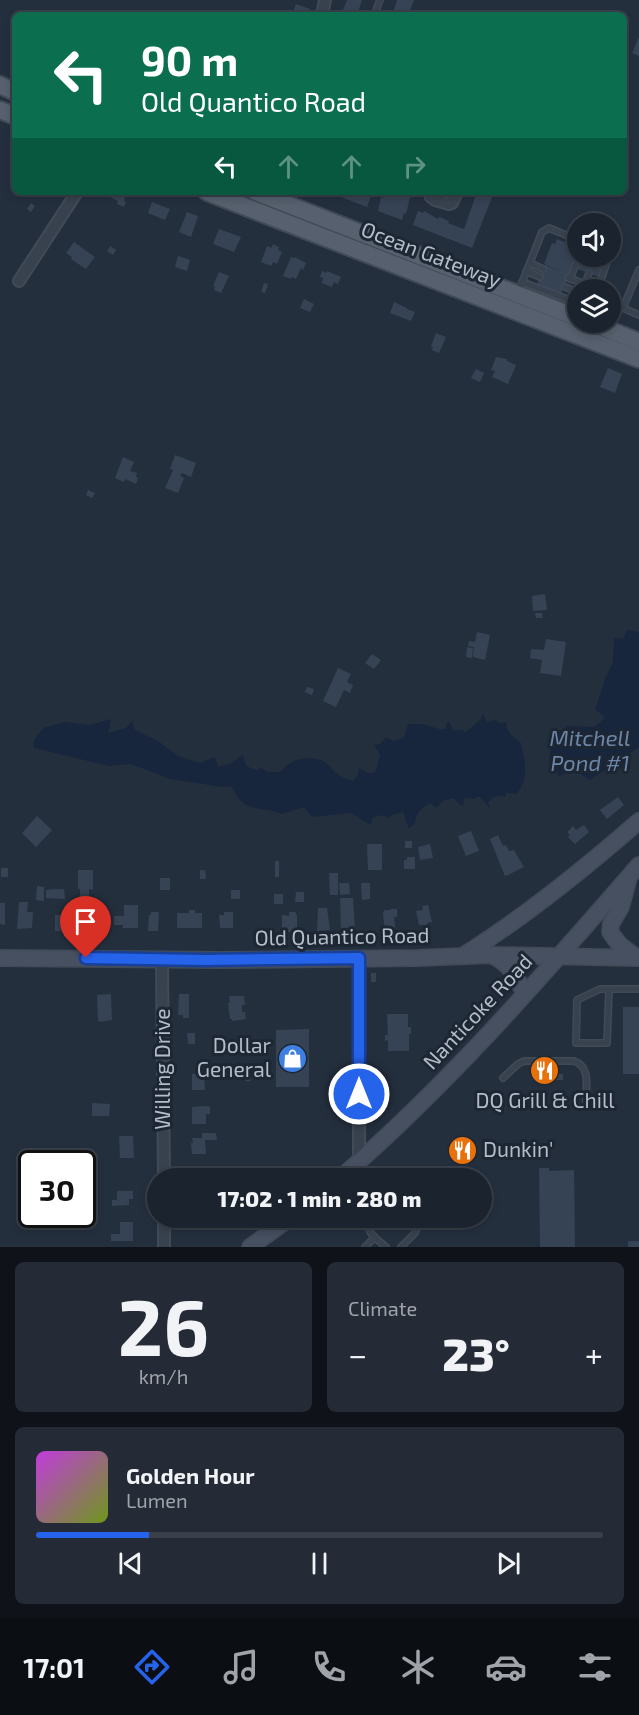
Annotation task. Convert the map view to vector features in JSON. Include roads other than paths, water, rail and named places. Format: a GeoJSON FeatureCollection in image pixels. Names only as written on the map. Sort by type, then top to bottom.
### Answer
{"type":"FeatureCollection","features":[{"type":"Feature","properties":{"kind":"main road","name":"Ocean Gateway"},"geometry":{"type":"LineString","coordinates":[[215,195],[639,359]]}},
{"type":"Feature","properties":{"kind":"main road","name":"Ocean Gateway"},"geometry":{"type":"LineString","coordinates":[[267,195],[567,306]]}},
{"type":"Feature","properties":{"kind":"main road"},"geometry":{"type":"LineString","coordinates":[[621,332],[638,337]]}},
{"type":"Feature","properties":{"kind":"street"},"geometry":{"type":"LineString","coordinates":[[19,281],[75,195]]}},
{"type":"Feature","properties":{"kind":"street"},"geometry":{"type":"LineString","coordinates":[[432,195],[435,200],[449,204],[452,203],[456,195]]}},
{"type":"Feature","properties":{"kind":"street"},"geometry":{"type":"LineString","coordinates":[[464,956],[533,907],[639,821]]}},
{"type":"Feature","properties":{"kind":"street"},"geometry":{"type":"LineString","coordinates":[[635,869],[621,907],[611,924],[610,932],[619,944],[638,958]]}},
{"type":"Feature","properties":{"kind":"street","name":"Nanticoke Road"},"geometry":{"type":"LineString","coordinates":[[351,1168],[424,1101],[525,994],[635,869]]}},
{"type":"Feature","properties":{"kind":"street"},"geometry":{"type":"LineString","coordinates":[[491,955],[502,960],[510,968],[525,994]]}},
{"type":"Feature","properties":{"kind":"street","name":"Old Quantico Road"},"geometry":{"type":"LineString","coordinates":[[0,958],[162,960],[560,955],[638,958]]}},
{"type":"Feature","properties":{"kind":"street"},"geometry":{"type":"LineString","coordinates":[[359,958],[359,1161]]}},
{"type":"Feature","properties":{"kind":"street","name":"Willing Drive"},"geometry":{"type":"LineString","coordinates":[[162,960],[164,1168]]}},
{"type":"Feature","properties":{"kind":"street"},"geometry":{"type":"LineString","coordinates":[[164,1228],[164,1247]]}},
{"type":"Feature","properties":{"kind":"street"},"geometry":{"type":"LineString","coordinates":[[250,1247],[276,1228]]}},
{"type":"Feature","properties":{"kind":"lane"},"geometry":{"type":"LineString","coordinates":[[520,288],[542,231],[549,228],[567,235]]}},
{"type":"Feature","properties":{"kind":"lane"},"geometry":{"type":"LineString","coordinates":[[530,263],[543,269]]}},
{"type":"Feature","properties":{"kind":"lane"},"geometry":{"type":"LineString","coordinates":[[639,270],[623,308],[639,315]]}},
{"type":"Feature","properties":{"kind":"lane"},"geometry":{"type":"LineString","coordinates":[[526,271],[540,277]]}},
{"type":"Feature","properties":{"kind":"lane"},"geometry":{"type":"LineString","coordinates":[[587,279],[589,273]]}},
{"type":"Feature","properties":{"kind":"lane"},"geometry":{"type":"LineString","coordinates":[[609,989],[607,1043],[576,1042],[578,1000],[600,989],[609,989],[639,989]]}},
{"type":"Feature","properties":{"kind":"lane"},"geometry":{"type":"LineString","coordinates":[[503,1078],[524,1061],[574,1061],[582,1064],[586,1072],[586,1101]]}},
{"type":"Feature","properties":{"kind":"lane"},"geometry":{"type":"LineString","coordinates":[[368,1228],[369,1232],[386,1247]]}},
{"type":"Feature","properties":{"kind":"lane"},"geometry":{"type":"LineString","coordinates":[[400,1247],[417,1228]]}},
{"type":"Feature","properties":{"kind":"lane"},"geometry":{"type":"LineString","coordinates":[[365,1247],[375,1237]]}},
{"type":"Feature","properties":{"kind":"water","name":"Mitchell Pond #1"},"geometry":{"type":"Polygon","coordinates":[[[627,630],[639,632],[639,747],[590,780],[574,770],[559,776],[549,759],[553,735],[568,726],[594,727],[605,718],[595,709],[613,662],[614,638],[623,639],[627,630]]]}},
{"type":"Feature","properties":{"kind":"water"},"geometry":{"type":"Polygon","coordinates":[[[483,714],[487,723],[495,720],[499,723],[506,722],[509,732],[521,743],[525,776],[520,788],[516,794],[506,793],[505,797],[493,797],[488,803],[491,809],[479,796],[474,799],[464,798],[463,807],[453,798],[443,801],[436,808],[430,803],[420,811],[415,823],[409,829],[403,812],[388,818],[382,815],[372,818],[371,825],[351,813],[312,817],[304,807],[282,814],[249,806],[239,799],[231,786],[223,787],[170,779],[131,764],[109,766],[34,748],[33,742],[43,728],[65,722],[90,725],[111,719],[108,733],[126,728],[132,721],[135,730],[158,741],[178,756],[200,763],[215,757],[218,767],[230,764],[243,755],[246,766],[258,771],[260,767],[267,772],[281,772],[290,763],[313,758],[325,762],[339,775],[353,781],[358,775],[359,768],[368,773],[375,773],[380,755],[374,745],[380,744],[386,737],[394,741],[404,738],[408,724],[422,724],[446,729],[449,721],[453,731],[466,732],[481,719],[483,714]]]}},
{"type":"Feature","properties":{"kind":"place","name":"Dollar General"},"geometry":{"type":"Point","coordinates":[292,1058]}},
{"type":"Feature","properties":{"kind":"place","name":"DQ Grill & Chill"},"geometry":{"type":"Point","coordinates":[545,1070]}},
{"type":"Feature","properties":{"kind":"place","name":"Dunkin'"},"geometry":{"type":"Point","coordinates":[462,1150]}}]}
